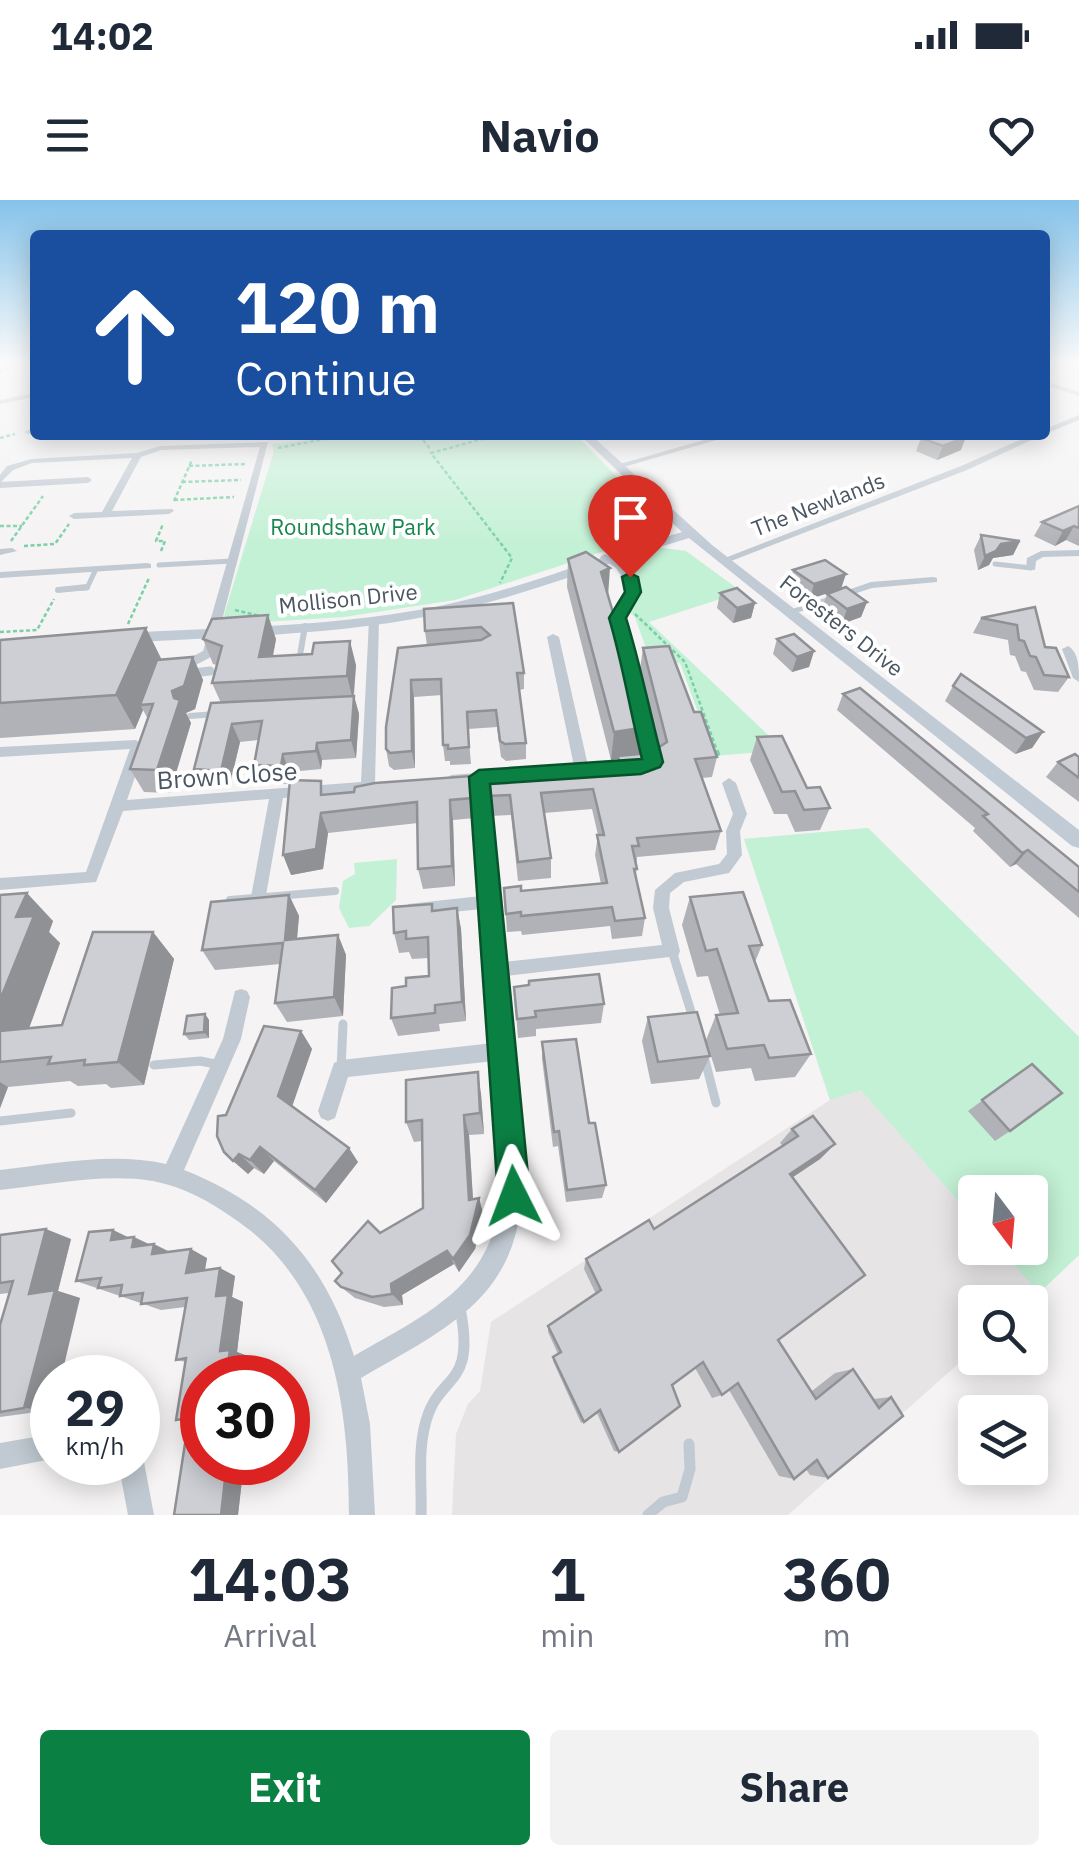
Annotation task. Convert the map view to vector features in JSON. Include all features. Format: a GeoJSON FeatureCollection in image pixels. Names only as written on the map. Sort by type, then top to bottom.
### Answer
{"type":"FeatureCollection","features":[{"type":"Feature","properties":{"kind":"main road","name":"Foresters Drive"},"geometry":{"type":"LineString","coordinates":[[590,440],[722,561],[1077,838]]}},
{"type":"Feature","properties":{"kind":"main road","name":"Mollison Drive"},"geometry":{"type":"LineString","coordinates":[[104,639],[152,641],[213,632],[374,620],[488,598],[605,557],[689,534]]}},
{"type":"Feature","properties":{"kind":"street"},"geometry":{"type":"LineString","coordinates":[[618,466],[712,440]]}},
{"type":"Feature","properties":{"kind":"street","name":"The Newlands"},"geometry":{"type":"LineString","coordinates":[[722,561],[1027,440]]}},
{"type":"Feature","properties":{"kind":"street"},"geometry":{"type":"LineString","coordinates":[[0,483],[10,468],[31,461],[138,455],[160,448],[265,447],[206,654],[178,672],[210,671]]}},
{"type":"Feature","properties":{"kind":"street"},"geometry":{"type":"LineString","coordinates":[[105,514],[138,455]]}},
{"type":"Feature","properties":{"kind":"street"},"geometry":{"type":"LineString","coordinates":[[0,483],[88,480]]}},
{"type":"Feature","properties":{"kind":"street"},"geometry":{"type":"LineString","coordinates":[[74,516],[169,512]]}},
{"type":"Feature","properties":{"kind":"street"},"geometry":{"type":"LineString","coordinates":[[1023,548],[1040,554],[1079,553]]}},
{"type":"Feature","properties":{"kind":"street"},"geometry":{"type":"LineString","coordinates":[[1032,568],[1031,560],[1040,554]]}},
{"type":"Feature","properties":{"kind":"street"},"geometry":{"type":"LineString","coordinates":[[605,557],[620,566],[633,582],[633,592],[618,618],[654,759],[650,765],[622,768]]}},
{"type":"Feature","properties":{"kind":"street"},"geometry":{"type":"LineString","coordinates":[[0,574],[154,565]]}},
{"type":"Feature","properties":{"kind":"street"},"geometry":{"type":"LineString","coordinates":[[788,612],[871,586],[933,580]]}},
{"type":"Feature","properties":{"kind":"street"},"geometry":{"type":"LineString","coordinates":[[368,787],[370,706],[376,658],[374,620]]}},
{"type":"Feature","properties":{"kind":"street"},"geometry":{"type":"LineString","coordinates":[[553,637],[582,770]]}},
{"type":"Feature","properties":{"kind":"street"},"geometry":{"type":"LineString","coordinates":[[1068,649],[1079,678]]}},
{"type":"Feature","properties":{"kind":"street","name":"Brown Close"},"geometry":{"type":"LineString","coordinates":[[0,752],[140,742],[118,806],[386,785]]}},
{"type":"Feature","properties":{"kind":"street"},"geometry":{"type":"LineString","coordinates":[[548,772],[602,769]]}},
{"type":"Feature","properties":{"kind":"street"},"geometry":{"type":"LineString","coordinates":[[442,780],[514,775]]}},
{"type":"Feature","properties":{"kind":"street"},"geometry":{"type":"LineString","coordinates":[[496,970],[672,951],[660,908],[662,890],[680,877],[724,869],[735,855],[732,830],[740,814],[729,783]]}},
{"type":"Feature","properties":{"kind":"street"},"geometry":{"type":"LineString","coordinates":[[259,897],[276,794]]}},
{"type":"Feature","properties":{"kind":"street"},"geometry":{"type":"LineString","coordinates":[[0,884],[90,878],[118,806]]}},
{"type":"Feature","properties":{"kind":"street"},"geometry":{"type":"LineString","coordinates":[[349,1372],[459,1304],[483,1282],[512,1214],[514,1175],[484,842]]}},
{"type":"Feature","properties":{"kind":"street"},"geometry":{"type":"LineString","coordinates":[[410,909],[489,902]]}},
{"type":"Feature","properties":{"kind":"street"},"geometry":{"type":"LineString","coordinates":[[171,1175],[236,1027],[241,997]]}},
{"type":"Feature","properties":{"kind":"street"},"geometry":{"type":"LineString","coordinates":[[328,1111],[340,1069],[503,1051]]}},
{"type":"Feature","properties":{"kind":"street"},"geometry":{"type":"LineString","coordinates":[[0,1180],[110,1170],[171,1175],[242,1210],[280,1240],[315,1288],[349,1372],[358,1421],[362,1515]]}},
{"type":"Feature","properties":{"kind":"street"},"geometry":{"type":"LineString","coordinates":[[0,1456],[30,1451]]}},
{"type":"Feature","properties":{"kind":"street"},"geometry":{"type":"LineString","coordinates":[[135,1485],[141,1515]]}},
{"type":"Feature","properties":{"kind":"lane"},"geometry":{"type":"LineString","coordinates":[[154,565],[232,561]]}},
{"type":"Feature","properties":{"kind":"lane"},"geometry":{"type":"LineString","coordinates":[[995,564],[1032,568]]}},
{"type":"Feature","properties":{"kind":"lane"},"geometry":{"type":"LineString","coordinates":[[58,590],[87,588],[96,569]]}},
{"type":"Feature","properties":{"kind":"lane"},"geometry":{"type":"LineString","coordinates":[[298,666],[305,626]]}},
{"type":"Feature","properties":{"kind":"lane"},"geometry":{"type":"LineString","coordinates":[[353,707],[370,706]]}},
{"type":"Feature","properties":{"kind":"lane"},"geometry":{"type":"LineString","coordinates":[[190,716],[224,714]]}},
{"type":"Feature","properties":{"kind":"lane"},"geometry":{"type":"LineString","coordinates":[[479,777],[484,842]]}},
{"type":"Feature","properties":{"kind":"lane"},"geometry":{"type":"LineString","coordinates":[[230,900],[335,890]]}},
{"type":"Feature","properties":{"kind":"lane"},"geometry":{"type":"LineString","coordinates":[[672,951],[698,1034]]}},
{"type":"Feature","properties":{"kind":"lane"},"geometry":{"type":"LineString","coordinates":[[340,1069],[343,1024]]}},
{"type":"Feature","properties":{"kind":"lane"},"geometry":{"type":"LineString","coordinates":[[702,1051],[716,1103]]}},
{"type":"Feature","properties":{"kind":"lane"},"geometry":{"type":"LineString","coordinates":[[154,1065],[200,1061],[221,1065]]}},
{"type":"Feature","properties":{"kind":"lane"},"geometry":{"type":"LineString","coordinates":[[0,1121],[71,1113]]}},
{"type":"Feature","properties":{"kind":"lane"},"geometry":{"type":"LineString","coordinates":[[422,1515],[424,1428],[428,1416],[466,1364],[468,1349],[459,1304]]}},
{"type":"Feature","properties":{"kind":"lane"},"geometry":{"type":"LineString","coordinates":[[648,1515],[663,1502],[682,1497],[687,1487],[689,1444]]}},
{"type":"Feature","properties":{"kind":"path"},"geometry":{"type":"LineString","coordinates":[[265,447],[318,440]]}},
{"type":"Feature","properties":{"kind":"path"},"geometry":{"type":"LineString","coordinates":[[423,440],[512,558],[499,585]]}},
{"type":"Feature","properties":{"kind":"path"},"geometry":{"type":"LineString","coordinates":[[431,450],[474,440]]}},
{"type":"Feature","properties":{"kind":"path"},"geometry":{"type":"LineString","coordinates":[[160,553],[165,541],[156,541],[198,447]]}},
{"type":"Feature","properties":{"kind":"path"},"geometry":{"type":"LineString","coordinates":[[190,466],[261,463]]}},
{"type":"Feature","properties":{"kind":"path"},"geometry":{"type":"LineString","coordinates":[[182,482],[256,479]]}},
{"type":"Feature","properties":{"kind":"path"},"geometry":{"type":"LineString","coordinates":[[53,482],[6,547],[55,544],[74,516]]}},
{"type":"Feature","properties":{"kind":"path"},"geometry":{"type":"LineString","coordinates":[[174,500],[249,496]]}},
{"type":"Feature","properties":{"kind":"path"},"geometry":{"type":"LineString","coordinates":[[0,526],[22,526]]}},
{"type":"Feature","properties":{"kind":"path"},"geometry":{"type":"LineString","coordinates":[[121,638],[154,565]]}},
{"type":"Feature","properties":{"kind":"path"},"geometry":{"type":"LineString","coordinates":[[0,632],[37,630],[58,590]]}},
{"type":"Feature","properties":{"kind":"path"},"geometry":{"type":"LineString","coordinates":[[625,604],[685,662],[718,754],[702,755]]}},
{"type":"Feature","properties":{"kind":"path"},"geometry":{"type":"LineString","coordinates":[[216,611],[238,610],[269,619]]}},
{"type":"Feature","properties":{"kind":"shaded area"},"geometry":{"type":"Polygon","coordinates":[[[868,828],[1079,1037],[1079,1255],[1046,1285],[958,1285],[958,1364],[788,1515],[452,1515],[456,1434],[468,1404],[480,1391],[491,1322],[830,1100],[744,839],[868,828]]]}},
{"type":"Feature","properties":{"kind":"green space","name":"Roundshaw Park"},"geometry":{"type":"Polygon","coordinates":[[[307,440],[581,440],[669,530],[455,600],[344,617],[230,624],[224,615],[274,451],[272,444],[307,440]]]}},
{"type":"Feature","properties":{"kind":"green space"},"geometry":{"type":"Polygon","coordinates":[[[656,547],[686,551],[742,592],[649,622],[784,750],[714,756],[680,663],[652,665],[635,617],[628,611],[639,589],[637,579],[616,558],[656,547]]]}},
{"type":"Feature","properties":{"kind":"green space"},"geometry":{"type":"Polygon","coordinates":[[[868,828],[1079,1037],[1079,1255],[1047,1285],[1032,1285],[1014,1265],[1048,1265],[1048,1175],[958,1175],[958,1201],[861,1090],[830,1100],[744,839],[868,828]]]}},
{"type":"Feature","properties":{"kind":"green space"},"geometry":{"type":"Polygon","coordinates":[[[397,859],[396,900],[369,926],[349,928],[339,908],[343,881],[355,874],[354,863],[397,859]]]}},
{"type":"Feature","properties":{"kind":"building"},"geometry":{"type":"Polygon","coordinates":[[[926,440],[958,440],[943,446],[926,440]]]}},
{"type":"Feature","properties":{"kind":"building"},"geometry":{"type":"Polygon","coordinates":[[[1079,506],[1079,528],[1063,531],[1042,522],[1079,506]]]}},
{"type":"Feature","properties":{"kind":"building"},"geometry":{"type":"Polygon","coordinates":[[[981,535],[1020,541],[1001,544],[985,556],[981,535]]]}},
{"type":"Feature","properties":{"kind":"building"},"geometry":{"type":"Polygon","coordinates":[[[586,552],[610,568],[601,572],[647,727],[614,732],[568,559],[586,552]]]}},
{"type":"Feature","properties":{"kind":"building"},"geometry":{"type":"Polygon","coordinates":[[[825,560],[846,574],[814,584],[793,570],[825,560]]]}},
{"type":"Feature","properties":{"kind":"building"},"geometry":{"type":"Polygon","coordinates":[[[846,587],[867,602],[847,609],[827,594],[846,587]]]}},
{"type":"Feature","properties":{"kind":"building"},"geometry":{"type":"Polygon","coordinates":[[[737,588],[755,603],[737,608],[720,593],[737,588]]]}},
{"type":"Feature","properties":{"kind":"building"},"geometry":{"type":"Polygon","coordinates":[[[513,603],[524,673],[517,673],[526,743],[500,741],[496,710],[467,712],[469,747],[448,749],[448,745],[443,745],[441,679],[411,680],[412,751],[390,753],[386,749],[386,727],[398,648],[481,640],[490,635],[481,627],[425,631],[424,609],[513,603]]]}},
{"type":"Feature","properties":{"kind":"building"},"geometry":{"type":"Polygon","coordinates":[[[1035,607],[1045,647],[1056,648],[1069,677],[1044,675],[1036,657],[1030,656],[1024,641],[1019,640],[1017,625],[981,618],[1035,607]]]}},
{"type":"Feature","properties":{"kind":"building"},"geometry":{"type":"Polygon","coordinates":[[[268,615],[259,657],[312,654],[314,643],[350,641],[347,676],[212,683],[222,646],[203,639],[212,619],[268,615]]]}},
{"type":"Feature","properties":{"kind":"building"},"geometry":{"type":"Polygon","coordinates":[[[146,628],[116,695],[0,703],[0,640],[146,628]]]}},
{"type":"Feature","properties":{"kind":"building"},"geometry":{"type":"Polygon","coordinates":[[[794,634],[814,651],[797,657],[777,639],[794,634]]]}},
{"type":"Feature","properties":{"kind":"building"},"geometry":{"type":"Polygon","coordinates":[[[669,646],[694,712],[701,712],[717,757],[695,759],[721,831],[637,838],[639,846],[632,846],[634,869],[645,918],[615,921],[612,907],[506,914],[504,888],[521,886],[521,891],[607,883],[597,835],[604,835],[593,789],[541,793],[551,858],[518,862],[510,795],[488,796],[486,775],[620,765],[618,756],[650,753],[667,742],[643,648],[669,646]]]}},
{"type":"Feature","properties":{"kind":"building"},"geometry":{"type":"Polygon","coordinates":[[[193,657],[184,686],[172,691],[174,698],[180,700],[157,770],[130,769],[153,704],[140,705],[157,660],[193,657]]]}},
{"type":"Feature","properties":{"kind":"building"},"geometry":{"type":"Polygon","coordinates":[[[961,674],[1043,732],[1026,738],[953,686],[961,674]]]}},
{"type":"Feature","properties":{"kind":"building"},"geometry":{"type":"Polygon","coordinates":[[[860,688],[1079,867],[1079,892],[1028,850],[1022,853],[983,816],[988,814],[843,694],[860,688]]]}},
{"type":"Feature","properties":{"kind":"building"},"geometry":{"type":"Polygon","coordinates":[[[354,696],[351,740],[317,743],[316,751],[283,754],[281,766],[254,765],[262,721],[232,724],[221,771],[194,769],[211,703],[354,696]]]}},
{"type":"Feature","properties":{"kind":"building"},"geometry":{"type":"Polygon","coordinates":[[[782,736],[807,788],[820,787],[830,808],[804,810],[795,791],[782,792],[757,737],[782,736]]]}},
{"type":"Feature","properties":{"kind":"building"},"geometry":{"type":"Polygon","coordinates":[[[1075,754],[1079,757],[1079,778],[1058,762],[1075,754]]]}},
{"type":"Feature","properties":{"kind":"building"},"geometry":{"type":"Polygon","coordinates":[[[471,776],[472,798],[450,800],[452,866],[418,869],[417,802],[321,813],[316,849],[283,855],[290,780],[321,781],[321,795],[354,792],[355,787],[375,783],[471,776]]]}},
{"type":"Feature","properties":{"kind":"building"},"geometry":{"type":"Polygon","coordinates":[[[743,892],[762,945],[749,946],[769,1001],[790,1000],[811,1054],[769,1058],[764,1045],[727,1049],[716,1015],[738,1013],[717,949],[706,951],[690,897],[743,892]]]}},
{"type":"Feature","properties":{"kind":"building"},"geometry":{"type":"Polygon","coordinates":[[[27,893],[16,917],[34,916],[0,1000],[0,895],[27,893]]]}},
{"type":"Feature","properties":{"kind":"building"},"geometry":{"type":"Polygon","coordinates":[[[289,895],[285,940],[338,935],[334,997],[275,1003],[283,943],[202,950],[211,902],[289,895]]]}},
{"type":"Feature","properties":{"kind":"building"},"geometry":{"type":"Polygon","coordinates":[[[432,904],[432,911],[457,908],[462,1002],[435,1005],[435,1013],[391,1018],[392,988],[406,986],[406,978],[429,976],[428,937],[406,939],[406,931],[394,933],[393,907],[432,904]]]}},
{"type":"Feature","properties":{"kind":"building"},"geometry":{"type":"Polygon","coordinates":[[[93,932],[153,932],[118,1062],[48,1064],[51,1057],[0,1062],[0,1031],[62,1025],[93,932]]]}},
{"type":"Feature","properties":{"kind":"building"},"geometry":{"type":"Polygon","coordinates":[[[599,974],[604,1004],[535,1011],[536,1017],[517,1019],[514,987],[529,985],[529,981],[599,974]]]}},
{"type":"Feature","properties":{"kind":"building"},"geometry":{"type":"Polygon","coordinates":[[[697,1012],[710,1056],[658,1062],[648,1017],[697,1012]]]}},
{"type":"Feature","properties":{"kind":"building"},"geometry":{"type":"Polygon","coordinates":[[[205,1014],[204,1032],[184,1034],[187,1016],[205,1014]]]}},
{"type":"Feature","properties":{"kind":"building"},"geometry":{"type":"Polygon","coordinates":[[[264,1026],[301,1031],[278,1096],[349,1148],[315,1190],[260,1147],[250,1160],[239,1154],[233,1161],[217,1136],[218,1116],[226,1115],[264,1026]]]}},
{"type":"Feature","properties":{"kind":"building"},"geometry":{"type":"Polygon","coordinates":[[[576,1039],[589,1123],[595,1123],[606,1185],[567,1190],[559,1131],[554,1132],[542,1042],[576,1039]]]}},
{"type":"Feature","properties":{"kind":"building"},"geometry":{"type":"Polygon","coordinates":[[[1032,1064],[1062,1093],[1010,1131],[982,1100],[1032,1064]]]}},
{"type":"Feature","properties":{"kind":"building"},"geometry":{"type":"Polygon","coordinates":[[[478,1072],[480,1113],[464,1115],[469,1200],[479,1198],[470,1235],[453,1259],[447,1251],[391,1284],[392,1294],[372,1297],[341,1287],[335,1281],[342,1273],[332,1261],[368,1221],[380,1233],[423,1208],[422,1120],[406,1122],[406,1080],[478,1072]]]}},
{"type":"Feature","properties":{"kind":"building"},"geometry":{"type":"Polygon","coordinates":[[[813,1116],[835,1144],[790,1174],[865,1275],[778,1340],[816,1399],[853,1369],[879,1408],[891,1397],[903,1416],[828,1478],[817,1460],[794,1479],[738,1383],[722,1395],[703,1362],[672,1385],[680,1406],[619,1452],[600,1410],[584,1422],[553,1357],[561,1352],[548,1326],[601,1290],[586,1259],[649,1220],[654,1229],[798,1136],[792,1129],[813,1116]]]}},
{"type":"Feature","properties":{"kind":"building"},"geometry":{"type":"Polygon","coordinates":[[[46,1229],[29,1294],[55,1290],[38,1355],[30,1355],[30,1385],[24,1408],[0,1412],[0,1325],[13,1281],[0,1283],[0,1235],[46,1229]]]}},
{"type":"Feature","properties":{"kind":"building"},"geometry":{"type":"Polygon","coordinates":[[[113,1230],[111,1240],[134,1237],[132,1247],[154,1244],[152,1254],[191,1249],[186,1273],[220,1268],[216,1296],[228,1295],[220,1351],[230,1350],[229,1355],[180,1355],[176,1360],[187,1298],[141,1304],[143,1293],[120,1296],[122,1285],[98,1288],[101,1278],[76,1281],[89,1232],[113,1230]]]}},
{"type":"Feature","properties":{"kind":"building"},"geometry":{"type":"Polygon","coordinates":[[[180,1476],[180,1485],[224,1485],[221,1515],[174,1515],[180,1476]]]}},
{"type":"Feature","properties":{"kind":"route"},"geometry":{"type":"LineString","coordinates":[[514,1196],[479,777],[650,765],[654,759],[618,618],[633,592],[630,577]]}}]}
